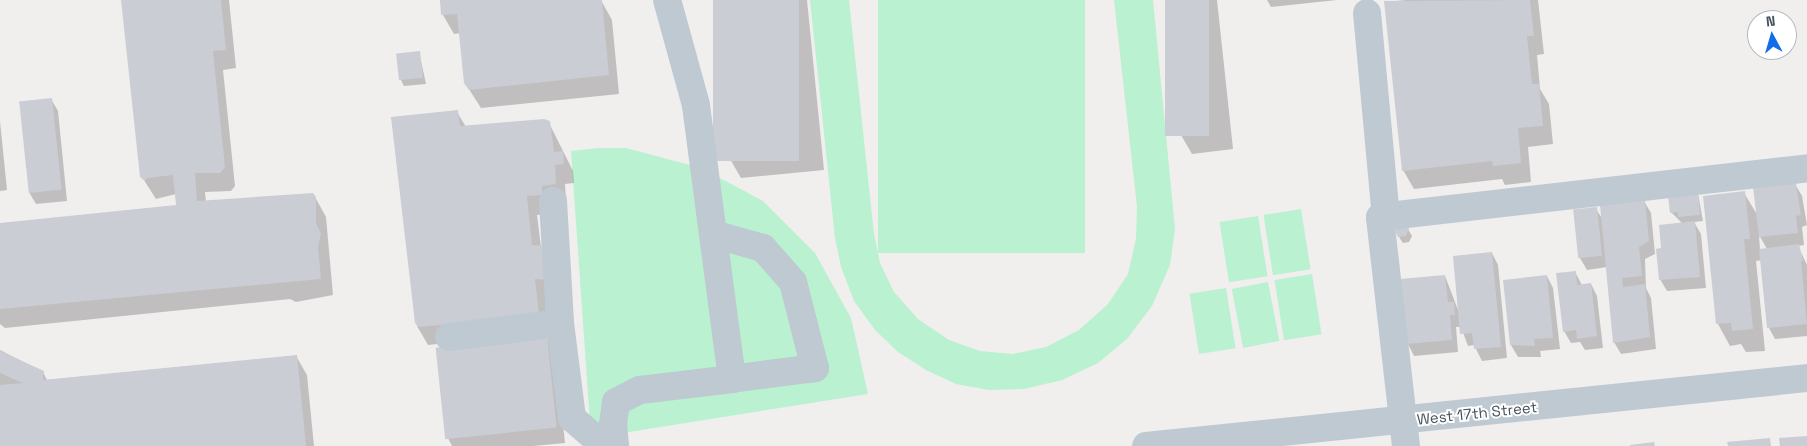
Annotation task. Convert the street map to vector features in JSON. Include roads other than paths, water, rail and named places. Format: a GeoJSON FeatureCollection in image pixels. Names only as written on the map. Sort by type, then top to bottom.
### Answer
{"type":"FeatureCollection","features":[{"type":"Feature","properties":{"kind":"street"},"geometry":{"type":"LineString","coordinates":[[667,0],[696,105],[732,378]]}},
{"type":"Feature","properties":{"kind":"street"},"geometry":{"type":"LineString","coordinates":[[1367,13],[1386,216]]}},
{"type":"Feature","properties":{"kind":"street"},"geometry":{"type":"LineString","coordinates":[[1404,433],[1380,217],[1807,168]]}},
{"type":"Feature","properties":{"kind":"street"},"geometry":{"type":"LineString","coordinates":[[553,201],[560,323],[572,418],[598,440],[615,446],[613,424],[616,402],[640,390],[815,368],[793,282],[763,248],[713,234]]}},
{"type":"Feature","properties":{"kind":"street"},"geometry":{"type":"LineString","coordinates":[[448,336],[560,323]]}},
{"type":"Feature","properties":{"kind":"street","name":"West 17th Street"},"geometry":{"type":"LineString","coordinates":[[1146,446],[1404,433],[1807,378]]}}]}
